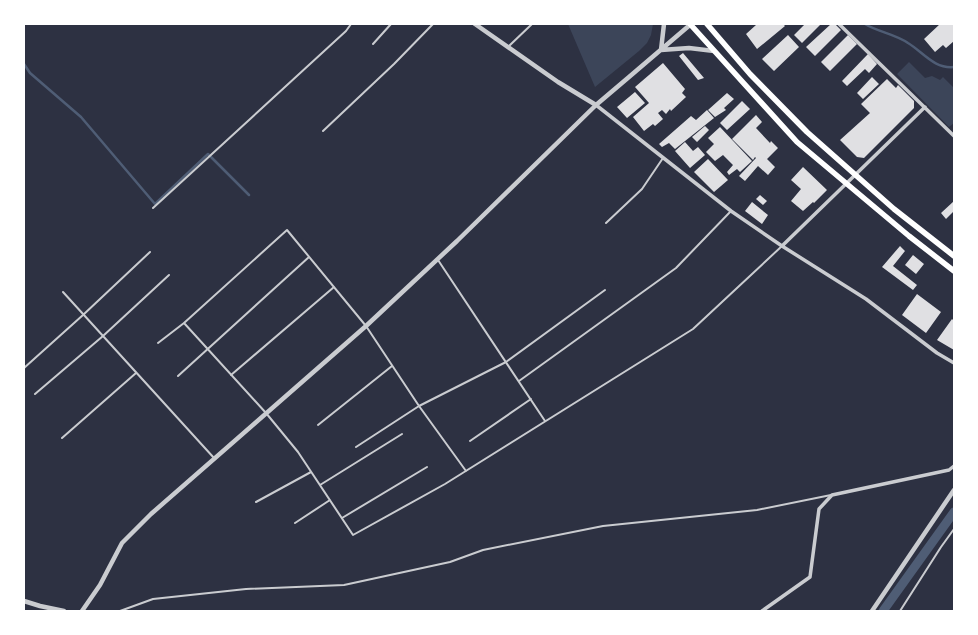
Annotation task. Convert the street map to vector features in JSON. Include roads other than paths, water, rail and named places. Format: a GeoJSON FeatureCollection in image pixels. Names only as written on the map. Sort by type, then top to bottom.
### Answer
{"type":"FeatureCollection","features":[{"type":"Feature","properties":{"kind":"main road"},"geometry":{"type":"LineString","coordinates":[[690,24],[797,142],[909,236],[954,271]]}},
{"type":"Feature","properties":{"kind":"main road"},"geometry":{"type":"LineString","coordinates":[[707,24],[760,85],[807,132],[894,209],[954,256]]}},
{"type":"Feature","properties":{"kind":"street"},"geometry":{"type":"LineString","coordinates":[[474,24],[558,82],[596,105],[731,211],[782,246],[866,299],[937,353],[954,364]]}},
{"type":"Feature","properties":{"kind":"street"},"geometry":{"type":"LineString","coordinates":[[661,50],[664,24]]}},
{"type":"Feature","properties":{"kind":"street"},"geometry":{"type":"LineString","coordinates":[[82,611],[100,585],[122,543],[152,514],[366,326],[438,259],[596,105],[690,24]]}},
{"type":"Feature","properties":{"kind":"street"},"geometry":{"type":"LineString","coordinates":[[839,24],[954,136]]}},
{"type":"Feature","properties":{"kind":"street"},"geometry":{"type":"LineString","coordinates":[[661,50],[689,48],[714,51]]}},
{"type":"Feature","properties":{"kind":"street"},"geometry":{"type":"LineString","coordinates":[[782,246],[925,107]]}},
{"type":"Feature","properties":{"kind":"street"},"geometry":{"type":"LineString","coordinates":[[762,611],[810,577],[819,509],[832,495],[949,470],[954,466]]}},
{"type":"Feature","properties":{"kind":"street"},"geometry":{"type":"LineString","coordinates":[[872,611],[954,490]]}},
{"type":"Feature","properties":{"kind":"street"},"geometry":{"type":"LineString","coordinates":[[24,601],[64,611]]}},
{"type":"Feature","properties":{"kind":"lane"},"geometry":{"type":"LineString","coordinates":[[153,208],[340,37],[351,24]]}},
{"type":"Feature","properties":{"kind":"lane"},"geometry":{"type":"LineString","coordinates":[[372,44],[391,24]]}},
{"type":"Feature","properties":{"kind":"lane"},"geometry":{"type":"LineString","coordinates":[[323,131],[394,64],[433,24]]}},
{"type":"Feature","properties":{"kind":"lane"},"geometry":{"type":"LineString","coordinates":[[508,47],[532,24]]}},
{"type":"Feature","properties":{"kind":"lane"},"geometry":{"type":"LineString","coordinates":[[606,223],[642,189],[663,158]]}},
{"type":"Feature","properties":{"kind":"lane"},"geometry":{"type":"LineString","coordinates":[[519,381],[676,268],[731,211]]}},
{"type":"Feature","properties":{"kind":"lane"},"geometry":{"type":"LineString","coordinates":[[158,343],[184,324],[286,230],[366,326],[419,406],[466,471]]}},
{"type":"Feature","properties":{"kind":"lane"},"geometry":{"type":"LineString","coordinates":[[184,324],[266,413],[298,452],[354,535],[445,484],[693,329],[782,246]]}},
{"type":"Feature","properties":{"kind":"lane"},"geometry":{"type":"LineString","coordinates":[[24,368],[84,315],[150,252]]}},
{"type":"Feature","properties":{"kind":"lane"},"geometry":{"type":"LineString","coordinates":[[178,376],[309,257]]}},
{"type":"Feature","properties":{"kind":"lane"},"geometry":{"type":"LineString","coordinates":[[438,259],[546,421]]}},
{"type":"Feature","properties":{"kind":"lane"},"geometry":{"type":"LineString","coordinates":[[35,394],[103,336],[169,275]]}},
{"type":"Feature","properties":{"kind":"lane"},"geometry":{"type":"LineString","coordinates":[[231,375],[334,287]]}},
{"type":"Feature","properties":{"kind":"lane"},"geometry":{"type":"LineString","coordinates":[[356,447],[419,406],[506,362],[605,290]]}},
{"type":"Feature","properties":{"kind":"lane"},"geometry":{"type":"LineString","coordinates":[[63,292],[214,458]]}},
{"type":"Feature","properties":{"kind":"lane"},"geometry":{"type":"LineString","coordinates":[[318,426],[392,366]]}},
{"type":"Feature","properties":{"kind":"lane"},"geometry":{"type":"LineString","coordinates":[[62,438],[136,372]]}},
{"type":"Feature","properties":{"kind":"lane"},"geometry":{"type":"LineString","coordinates":[[470,441],[531,399]]}},
{"type":"Feature","properties":{"kind":"lane"},"geometry":{"type":"LineString","coordinates":[[320,485],[402,434]]}},
{"type":"Feature","properties":{"kind":"lane"},"geometry":{"type":"LineString","coordinates":[[342,518],[427,467]]}},
{"type":"Feature","properties":{"kind":"lane"},"geometry":{"type":"LineString","coordinates":[[256,502],[311,472]]}},
{"type":"Feature","properties":{"kind":"lane"},"geometry":{"type":"LineString","coordinates":[[120,611],[153,599],[246,590],[344,585],[450,562],[483,550],[603,526],[757,510],[832,495]]}},
{"type":"Feature","properties":{"kind":"lane"},"geometry":{"type":"LineString","coordinates":[[295,523],[330,500]]}},
{"type":"Feature","properties":{"kind":"lane"},"geometry":{"type":"LineString","coordinates":[[900,611],[954,529]]}},
{"type":"Feature","properties":{"kind":"waterway"},"geometry":{"type":"LineString","coordinates":[[865,24],[903,40],[935,63],[947,67],[954,67]]}},
{"type":"Feature","properties":{"kind":"waterway"},"geometry":{"type":"LineString","coordinates":[[24,64],[30,73],[81,117],[155,204],[208,154],[249,195]]}},
{"type":"Feature","properties":{"kind":"waterway"},"geometry":{"type":"LineString","coordinates":[[883,611],[954,512]]}}]}
